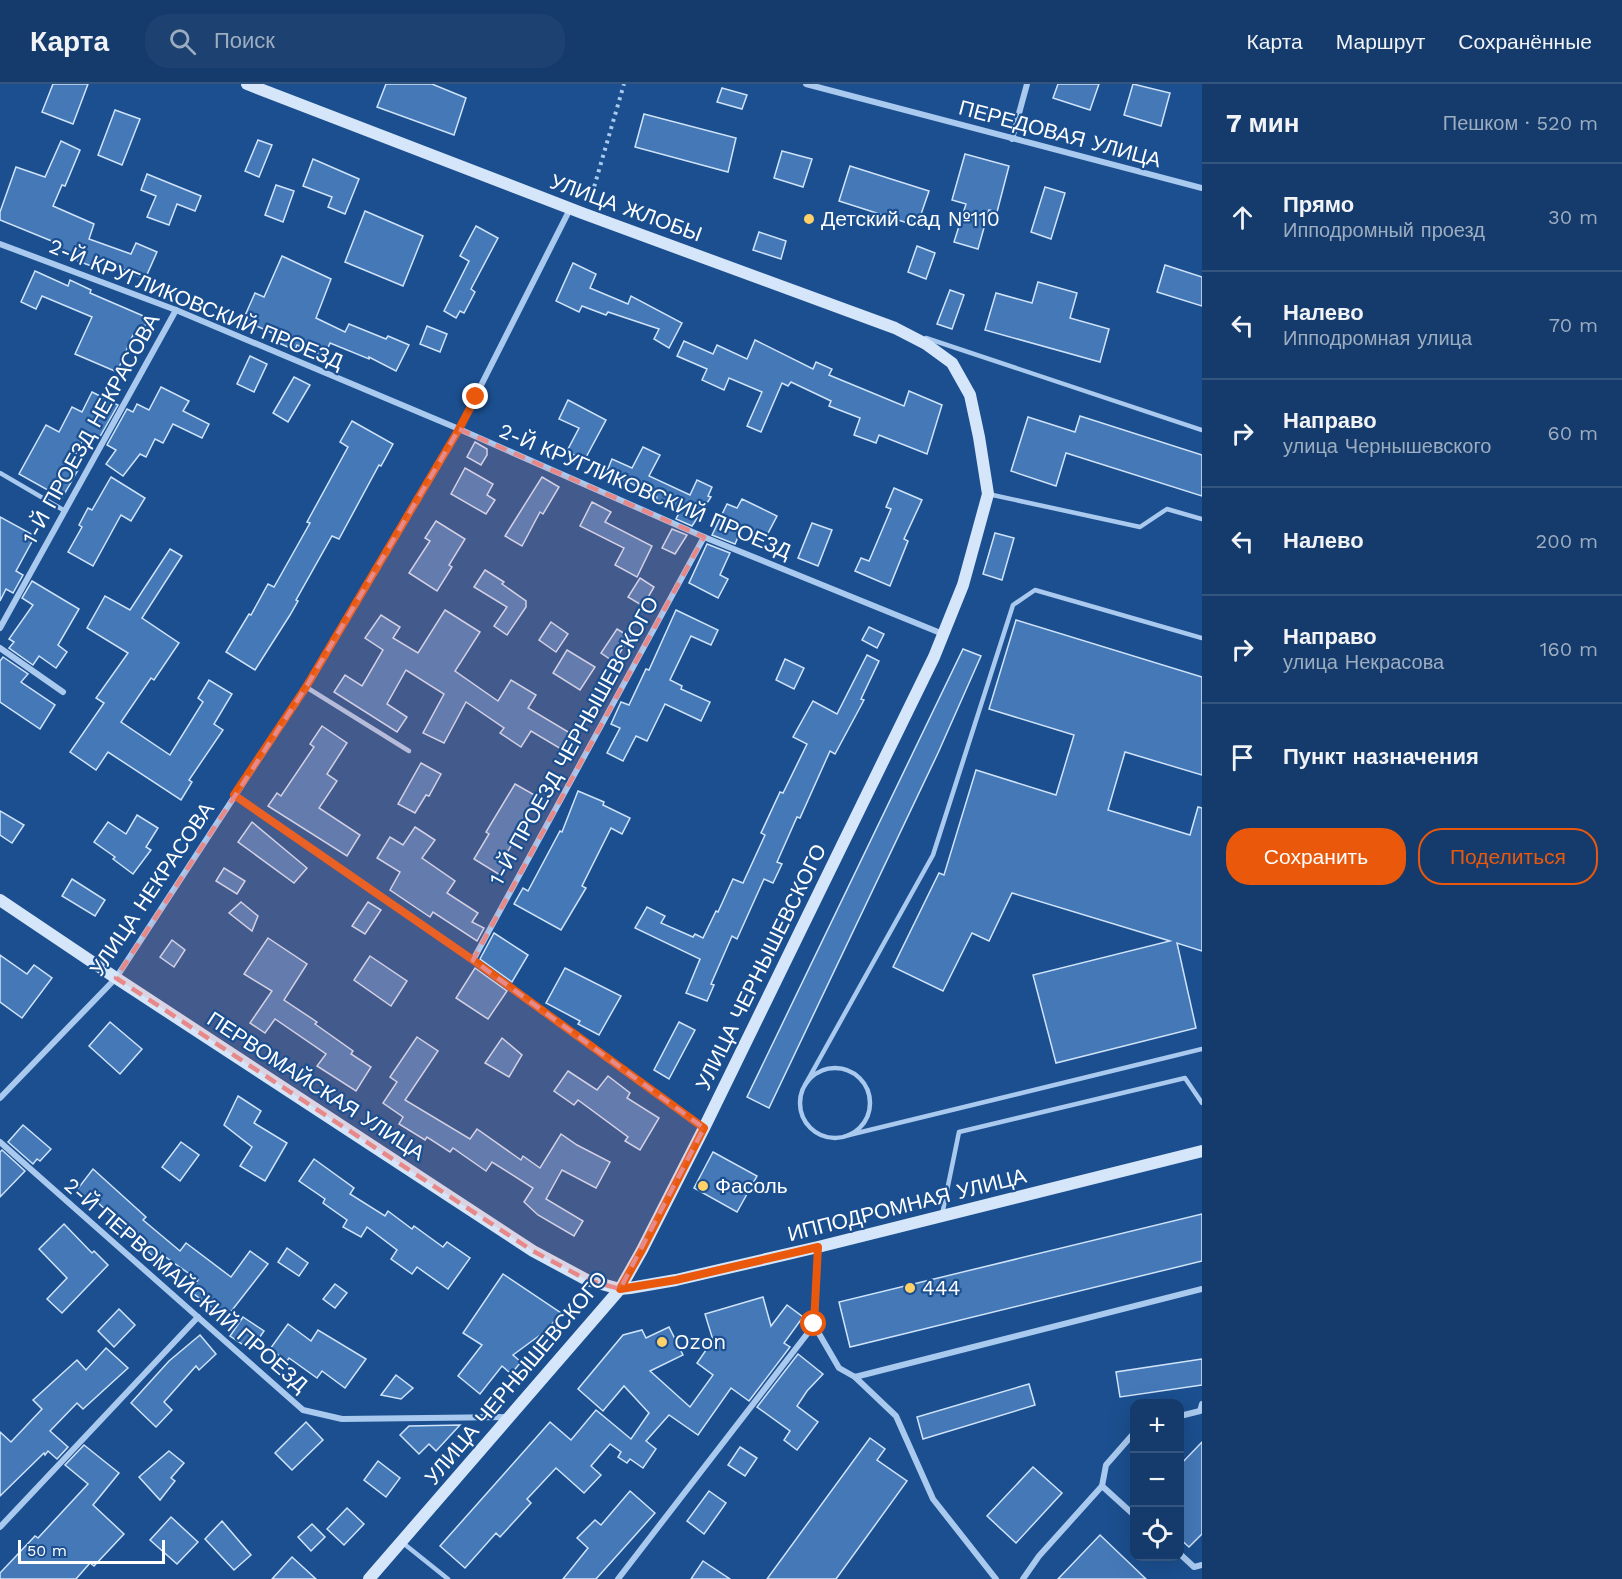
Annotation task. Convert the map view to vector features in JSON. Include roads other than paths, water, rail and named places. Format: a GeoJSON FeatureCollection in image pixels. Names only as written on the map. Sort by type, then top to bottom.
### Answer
{"type":"FeatureCollection","features":[{"type":"Feature","properties":{"kind":"street","name":"УЛИЦА ЖЛОБЫ"},"geometry":{"type":"LineString","coordinates":[[248,84],[570,208],[895,328],[926,344],[952,363],[970,395]]}},
{"type":"Feature","properties":{"kind":"street","name":"ПЕРЕДОВАЯ УЛИЦА"},"geometry":{"type":"LineString","coordinates":[[806,84],[1202,188]]}},
{"type":"Feature","properties":{"kind":"street"},"geometry":{"type":"LineString","coordinates":[[1012,139],[1027,84]]}},
{"type":"Feature","properties":{"kind":"street","name":"УЛИЦА НЕКРАСОВА"},"geometry":{"type":"LineString","coordinates":[[0,1098],[116,978],[306,687],[459,429],[570,208]]}},
{"type":"Feature","properties":{"kind":"street","name":"2-Й КРУГЛИКОВСКИЙ ПРОЕЗД"},"geometry":{"type":"LineString","coordinates":[[0,244],[176,310],[459,429],[704,537],[944,634]]}},
{"type":"Feature","properties":{"kind":"street","name":"1-Й ПРОЕЗД НЕКРАСОВА"},"geometry":{"type":"LineString","coordinates":[[0,628],[176,310]]}},
{"type":"Feature","properties":{"kind":"street","name":"УЛИЦА ЧЕРНЫШЕВСКОГО"},"geometry":{"type":"LineString","coordinates":[[369,1579],[620,1289],[704,1128],[944,634],[963,585],[988,494],[970,395]]}},
{"type":"Feature","properties":{"kind":"street","name":"1-Й ПРОЕЗД ЧЕРНЫШЕВСКОГО"},"geometry":{"type":"LineString","coordinates":[[473,960],[704,537]]}},
{"type":"Feature","properties":{"kind":"street"},"geometry":{"type":"LineString","coordinates":[[0,648],[63,692]]}},
{"type":"Feature","properties":{"kind":"street"},"geometry":{"type":"LineString","coordinates":[[234,795],[473,960],[704,1128]]}},
{"type":"Feature","properties":{"kind":"street","name":"ПЕРВОМАЙСКАЯ УЛИЦА"},"geometry":{"type":"LineString","coordinates":[[0,900],[533,1251],[587,1280],[620,1289]]}},
{"type":"Feature","properties":{"kind":"street","name":"2-Й ПЕРВОМАЙСКИЙ ПРОЕЗД"},"geometry":{"type":"LineString","coordinates":[[0,1142],[303,1410],[342,1419],[509,1417]]}},
{"type":"Feature","properties":{"kind":"street","name":"ИППОДРОМНАЯ УЛИЦА"},"geometry":{"type":"LineString","coordinates":[[620,1289],[676,1280],[818,1247],[1202,1151]]}},
{"type":"Feature","properties":{"kind":"street"},"geometry":{"type":"LineString","coordinates":[[818,1247],[814,1324],[839,1368],[855,1377],[896,1416],[933,1499],[996,1579]]}},
{"type":"Feature","properties":{"kind":"street"},"geometry":{"type":"LineString","coordinates":[[855,1377],[1202,1289]]}},
{"type":"Feature","properties":{"kind":"street"},"geometry":{"type":"LineString","coordinates":[[0,1527],[198,1317]]}},
{"type":"Feature","properties":{"kind":"street"},"geometry":{"type":"LineString","coordinates":[[618,1579],[814,1324]]}},
{"type":"Feature","properties":{"kind":"street"},"geometry":{"type":"LineString","coordinates":[[1184,1415],[1200,1411],[1202,1404]]}},
{"type":"Feature","properties":{"kind":"street"},"geometry":{"type":"LineString","coordinates":[[1023,1579],[1039,1556],[1102,1486],[1106,1465],[1130,1438]]}},
{"type":"Feature","properties":{"kind":"street"},"geometry":{"type":"LineString","coordinates":[[1102,1486],[1130,1511]]}},
{"type":"Feature","properties":{"kind":"street"},"geometry":{"type":"LineString","coordinates":[[1184,1558],[1194,1567],[1202,1565]]}},
{"type":"Feature","properties":{"kind":"lane"},"geometry":{"type":"LineString","coordinates":[[895,328],[1202,430]]}},
{"type":"Feature","properties":{"kind":"lane"},"geometry":{"type":"LineString","coordinates":[[0,473],[65,511]]}},
{"type":"Feature","properties":{"kind":"lane"},"geometry":{"type":"LineString","coordinates":[[988,494],[1140,527],[1167,509],[1202,519]]}},
{"type":"Feature","properties":{"kind":"lane"},"geometry":{"type":"LineString","coordinates":[[1202,638],[1035,590],[1013,605],[933,855],[805,1085],[800,1106],[804,1119],[810,1127],[830,1138],[838,1138],[1202,1048]]}},
{"type":"Feature","properties":{"kind":"lane"},"geometry":{"type":"LineString","coordinates":[[306,687],[409,751]]}},
{"type":"Feature","properties":{"kind":"lane"},"geometry":{"type":"LineString","coordinates":[[805,1085],[818,1072],[832,1068],[852,1072],[863,1082],[870,1100],[870,1110],[862,1126],[849,1136]]}},
{"type":"Feature","properties":{"kind":"lane"},"geometry":{"type":"LineString","coordinates":[[942,1217],[960,1132],[1185,1078],[1202,1103]]}},
{"type":"Feature","properties":{"kind":"lane"},"geometry":{"type":"LineString","coordinates":[[402,1542],[448,1579]]}},
{"type":"Feature","properties":{"kind":"place","name":"Детский сад №110"},"geometry":{"type":"Point","coordinates":[809,219]}},
{"type":"Feature","properties":{"kind":"place","name":"Фасоль"},"geometry":{"type":"Point","coordinates":[703,1186]}},
{"type":"Feature","properties":{"kind":"place","name":"444"},"geometry":{"type":"Point","coordinates":[910,1288]}},
{"type":"Feature","properties":{"kind":"place","name":"Ozon"},"geometry":{"type":"Point","coordinates":[662,1342]}}]}
